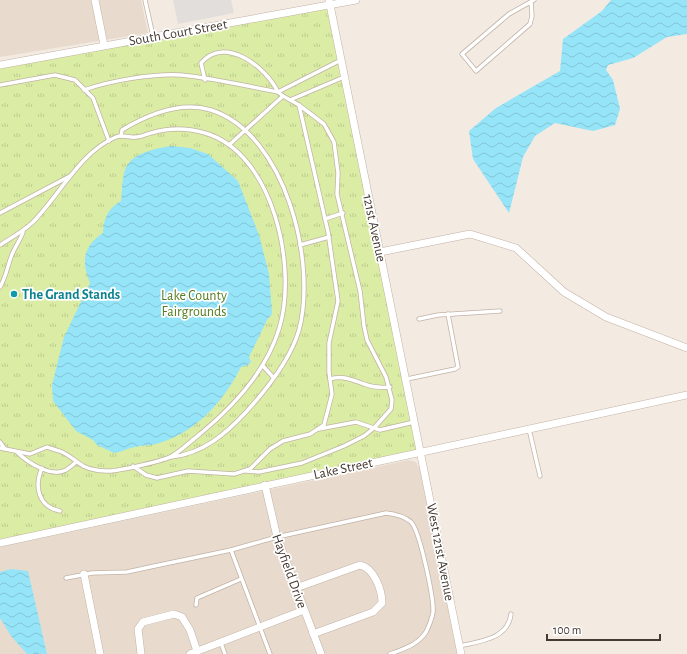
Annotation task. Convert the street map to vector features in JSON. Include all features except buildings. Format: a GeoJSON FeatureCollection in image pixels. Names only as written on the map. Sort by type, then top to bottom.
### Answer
{"type":"FeatureCollection","features":[{"type":"Feature","properties":{"kind":"street"},"geometry":{"type":"LineString","coordinates":[[95,0],[104,45]]}},
{"type":"Feature","properties":{"kind":"street","name":"South Court Street"},"geometry":{"type":"LineString","coordinates":[[0,65],[329,2],[356,0]]}},
{"type":"Feature","properties":{"kind":"street","name":"121st Avenue"},"geometry":{"type":"LineString","coordinates":[[329,2],[421,451]]}},
{"type":"Feature","properties":{"kind":"street"},"geometry":{"type":"LineString","coordinates":[[380,252],[470,234],[516,248],[564,292],[606,317],[687,348]]}},
{"type":"Feature","properties":{"kind":"street","name":"Lake Street"},"geometry":{"type":"LineString","coordinates":[[0,543],[421,451],[687,395]]}},
{"type":"Feature","properties":{"kind":"street","name":"West 121st Avenue"},"geometry":{"type":"LineString","coordinates":[[421,451],[461,654]]}},
{"type":"Feature","properties":{"kind":"street","name":"Hayfield Drive"},"geometry":{"type":"LineString","coordinates":[[265,485],[277,536],[321,654]]}},
{"type":"Feature","properties":{"kind":"street"},"geometry":{"type":"LineString","coordinates":[[296,588],[360,565],[366,566],[372,571],[382,597],[382,604],[373,612],[314,634]]}},
{"type":"Feature","properties":{"kind":"street"},"geometry":{"type":"LineString","coordinates":[[84,574],[100,654]]}},
{"type":"Feature","properties":{"kind":"street"},"geometry":{"type":"LineString","coordinates":[[190,654],[304,610]]}},
{"type":"Feature","properties":{"kind":"street"},"geometry":{"type":"LineString","coordinates":[[141,654],[138,629],[143,622],[174,614],[182,618],[190,630],[197,651]]}},
{"type":"Feature","properties":{"kind":"lane"},"geometry":{"type":"LineString","coordinates":[[145,0],[153,36]]}},
{"type":"Feature","properties":{"kind":"lane"},"geometry":{"type":"LineString","coordinates":[[532,1],[532,16],[530,24],[476,71],[462,54],[509,14],[532,1]]}},
{"type":"Feature","properties":{"kind":"lane"},"geometry":{"type":"LineString","coordinates":[[205,80],[201,63],[206,57],[231,53],[245,58],[264,71],[278,92],[299,105],[324,124],[334,142],[338,173],[337,194],[343,214],[360,291],[367,340],[390,387],[392,400],[391,409],[374,428],[364,436],[344,446],[302,463],[259,472],[245,470]]}},
{"type":"Feature","properties":{"kind":"lane"},"geometry":{"type":"LineString","coordinates":[[84,90],[94,86],[154,76],[180,76],[278,92],[341,60]]}},
{"type":"Feature","properties":{"kind":"lane"},"geometry":{"type":"LineString","coordinates":[[0,85],[55,75],[76,80],[93,98],[109,141]]}},
{"type":"Feature","properties":{"kind":"lane"},"geometry":{"type":"LineString","coordinates":[[290,100],[344,77]]}},
{"type":"Feature","properties":{"kind":"lane"},"geometry":{"type":"LineString","coordinates":[[229,145],[283,96]]}},
{"type":"Feature","properties":{"kind":"lane"},"geometry":{"type":"LineString","coordinates":[[133,466],[146,475],[157,478],[188,472],[234,474],[250,469],[270,449],[283,441],[310,434],[324,425],[332,394],[329,343],[338,301],[325,219],[299,105]]}},
{"type":"Feature","properties":{"kind":"lane"},"geometry":{"type":"LineString","coordinates":[[0,448],[30,454],[47,447],[62,452],[84,468],[111,471],[171,457],[183,456],[195,452],[218,438],[252,405],[290,351],[302,316],[304,296],[300,245],[289,201],[278,174],[268,159],[244,130],[236,123],[211,110],[191,107],[158,113],[140,119],[122,130],[120,136]]}},
{"type":"Feature","properties":{"kind":"lane"},"geometry":{"type":"LineString","coordinates":[[0,245],[22,232],[34,221],[86,157],[109,141],[120,136],[135,138],[152,132],[185,130],[206,134],[229,145],[249,163],[259,178],[269,201],[282,249],[287,292],[280,327],[274,344],[263,366],[240,396],[215,422],[171,457]]}},
{"type":"Feature","properties":{"kind":"lane"},"geometry":{"type":"LineString","coordinates":[[0,213],[71,176]]}},
{"type":"Feature","properties":{"kind":"lane"},"geometry":{"type":"LineString","coordinates":[[325,219],[343,214]]}},
{"type":"Feature","properties":{"kind":"lane"},"geometry":{"type":"LineString","coordinates":[[0,286],[7,274],[11,256],[19,243],[22,232]]}},
{"type":"Feature","properties":{"kind":"lane"},"geometry":{"type":"LineString","coordinates":[[300,245],[328,237]]}},
{"type":"Feature","properties":{"kind":"lane"},"geometry":{"type":"LineString","coordinates":[[419,319],[448,314],[500,311]]}},
{"type":"Feature","properties":{"kind":"lane"},"geometry":{"type":"LineString","coordinates":[[407,379],[455,370],[458,367],[448,314]]}},
{"type":"Feature","properties":{"kind":"lane"},"geometry":{"type":"LineString","coordinates":[[263,366],[273,377]]}},
{"type":"Feature","properties":{"kind":"lane"},"geometry":{"type":"LineString","coordinates":[[330,379],[346,377],[365,385],[390,387]]}},
{"type":"Feature","properties":{"kind":"lane"},"geometry":{"type":"LineString","coordinates":[[316,430],[356,422],[380,430],[415,422]]}},
{"type":"Feature","properties":{"kind":"lane"},"geometry":{"type":"LineString","coordinates":[[529,428],[540,476]]}},
{"type":"Feature","properties":{"kind":"lane"},"geometry":{"type":"LineString","coordinates":[[0,442],[5,449]]}},
{"type":"Feature","properties":{"kind":"lane"},"geometry":{"type":"LineString","coordinates":[[16,451],[23,458],[42,468],[54,472],[66,470],[76,462]]}},
{"type":"Feature","properties":{"kind":"lane"},"geometry":{"type":"LineString","coordinates":[[42,468],[37,487],[40,498],[53,510],[60,511]]}},
{"type":"Feature","properties":{"kind":"lane"},"geometry":{"type":"LineString","coordinates":[[66,578],[84,574],[127,572],[231,550],[277,536],[386,514],[400,516],[412,523],[419,536],[433,611],[426,632],[420,640],[411,646],[390,654]]}},
{"type":"Feature","properties":{"kind":"lane"},"geometry":{"type":"LineString","coordinates":[[231,550],[270,654]]}},
{"type":"Feature","properties":{"kind":"lane"},"geometry":{"type":"LineString","coordinates":[[196,606],[197,598],[241,579]]}},
{"type":"Feature","properties":{"kind":"lane"},"geometry":{"type":"LineString","coordinates":[[460,646],[493,637],[504,631],[510,624],[511,614]]}},
{"type":"Feature","properties":{"kind":"lane"},"geometry":{"type":"LineString","coordinates":[[221,642],[225,654]]}},
{"type":"Feature","properties":{"kind":"shaded area"},"geometry":{"type":"Polygon","coordinates":[[[0,0],[141,0],[148,33],[0,57],[0,0]]]}},
{"type":"Feature","properties":{"kind":"shaded area"},"geometry":{"type":"Polygon","coordinates":[[[173,0],[231,0],[234,13],[178,24],[173,0]]]}},
{"type":"Feature","properties":{"kind":"shaded area"},"geometry":{"type":"Polygon","coordinates":[[[409,460],[416,462],[420,470],[457,654],[0,654],[0,547],[409,460]]]}},
{"type":"Feature","properties":{"kind":"green space","name":"Lake County Fairgrounds"},"geometry":{"type":"Polygon","coordinates":[[[332,3],[421,451],[0,542],[0,64],[332,3]]]}},
{"type":"Feature","properties":{"kind":"water"},"geometry":{"type":"Polygon","coordinates":[[[611,0],[687,0],[687,34],[667,37],[633,58],[608,65],[606,70],[613,80],[620,109],[615,125],[593,131],[555,123],[535,136],[523,157],[509,213],[473,159],[469,131],[496,108],[560,71],[563,39],[602,11],[611,0]]]}},
{"type":"Feature","properties":{"kind":"water"},"geometry":{"type":"Polygon","coordinates":[[[171,146],[190,148],[208,154],[238,181],[259,235],[269,274],[272,314],[267,320],[249,357],[251,362],[248,365],[241,367],[234,380],[217,404],[196,424],[170,439],[156,444],[138,446],[114,453],[97,445],[93,440],[76,431],[53,401],[52,385],[64,337],[90,283],[85,268],[88,249],[91,243],[103,233],[105,219],[109,211],[121,201],[125,170],[128,164],[138,155],[151,150],[171,146]]]}},
{"type":"Feature","properties":{"kind":"water"},"geometry":{"type":"Polygon","coordinates":[[[11,569],[28,571],[47,654],[27,654],[11,636],[0,618],[0,572],[11,569]]]}},
{"type":"Feature","properties":{"kind":"place","name":"The Grand Stands"},"geometry":{"type":"Point","coordinates":[14,294]}}]}
